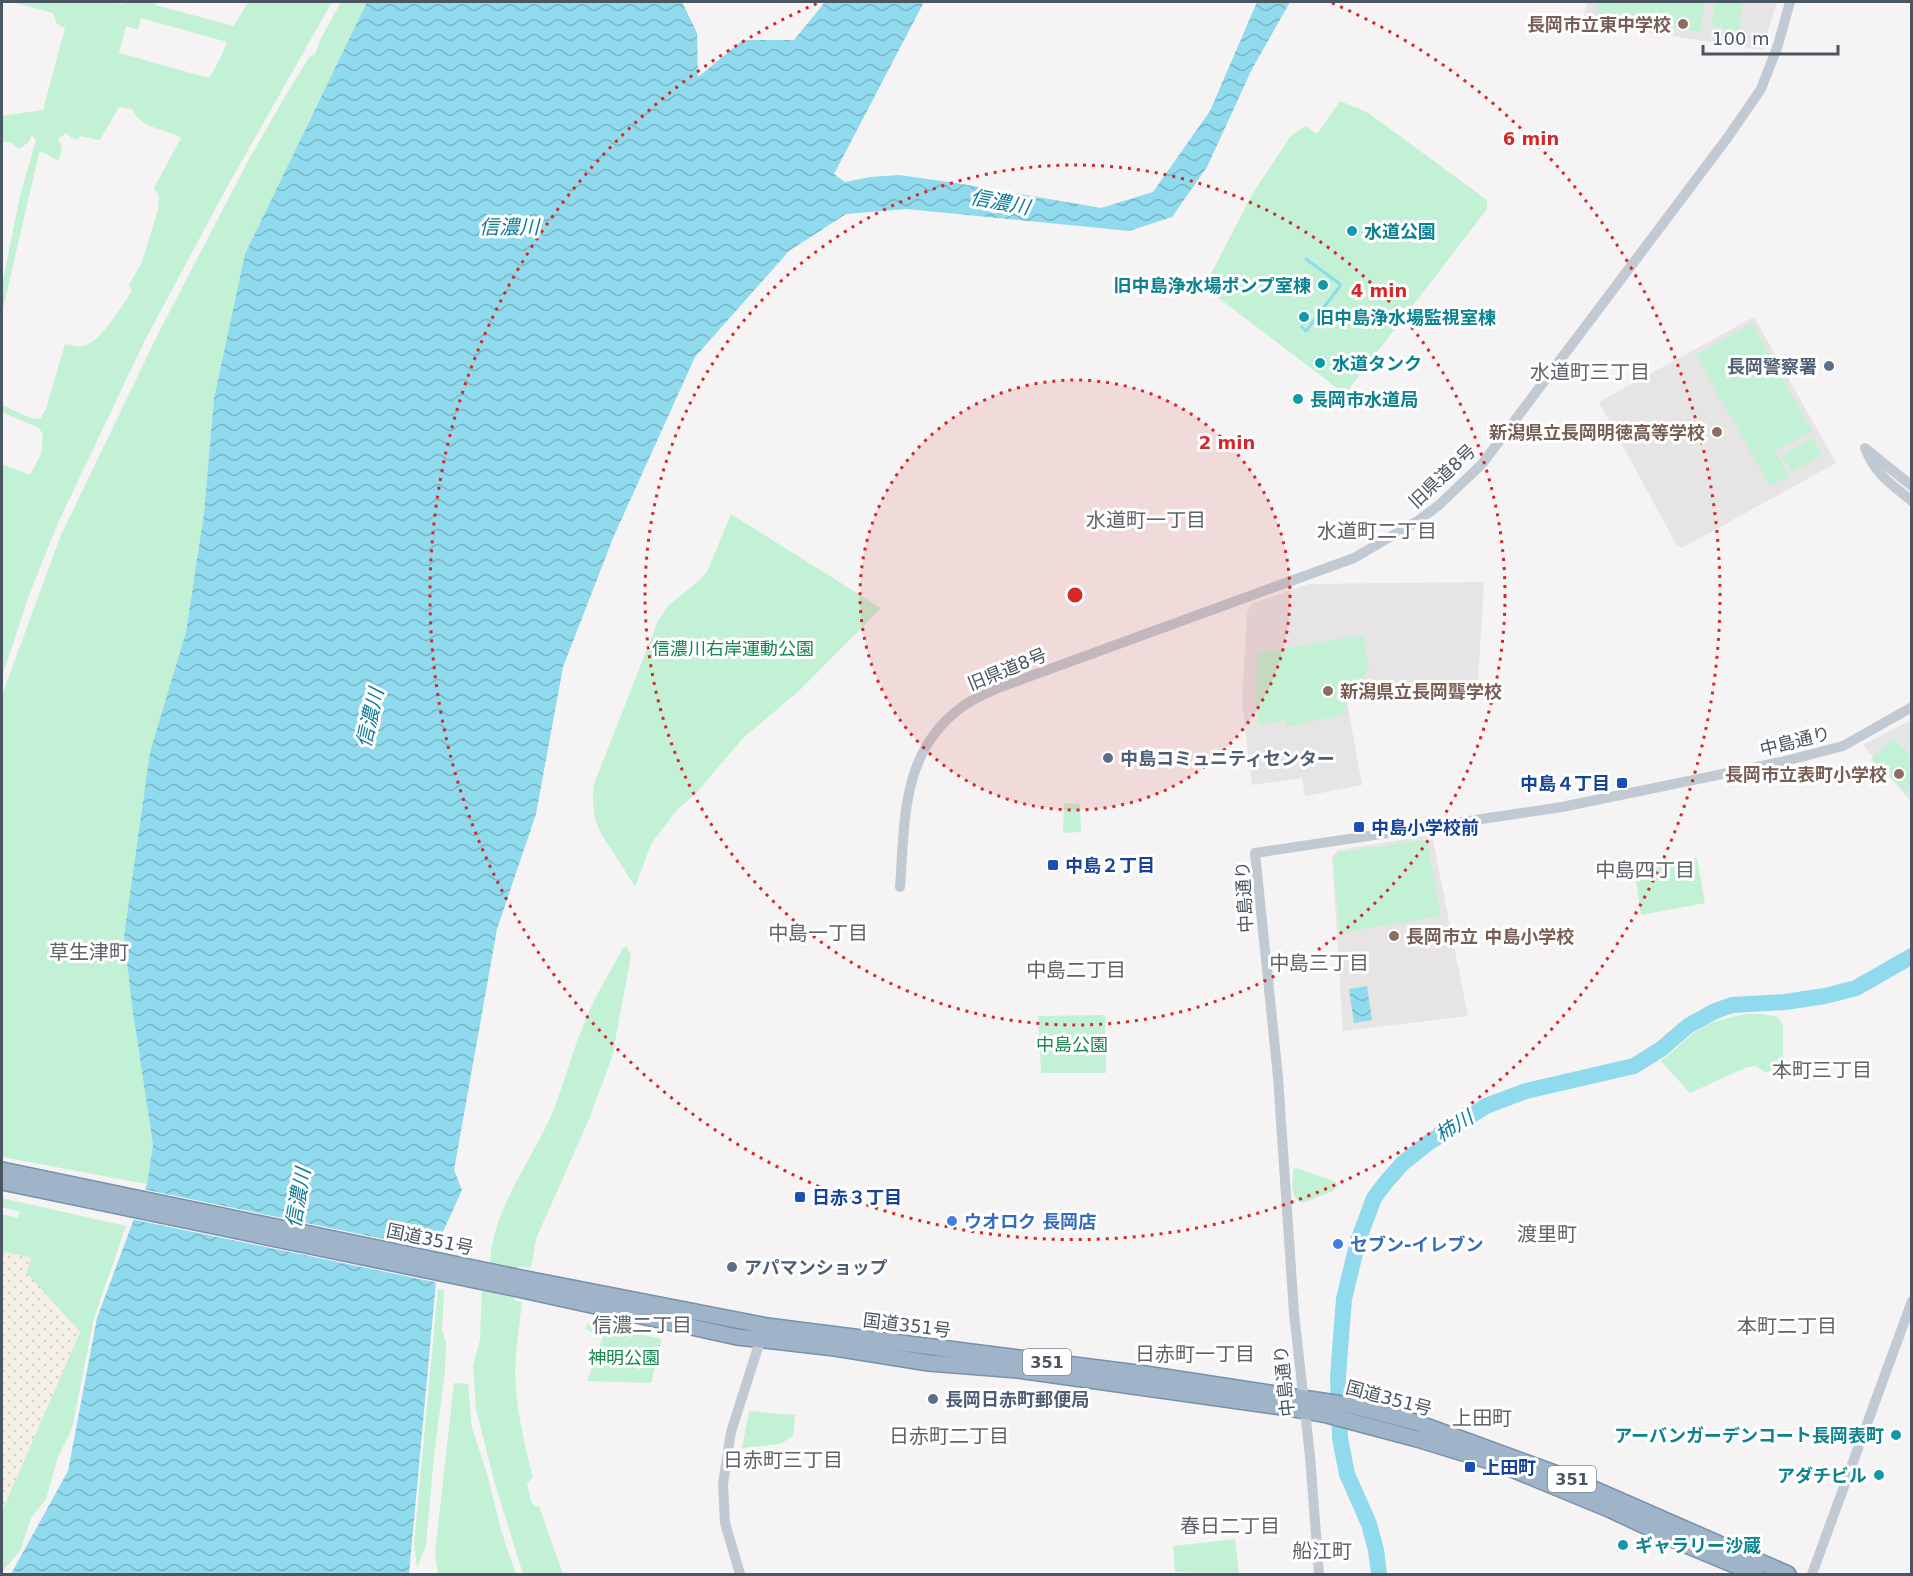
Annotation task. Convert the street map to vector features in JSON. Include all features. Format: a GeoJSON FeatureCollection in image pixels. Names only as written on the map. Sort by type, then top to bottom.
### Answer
{"type":"FeatureCollection","features":[{"type":"Feature","properties":{"kind":"highway","name":"国道351号"},"geometry":{"type":"LineString","coordinates":[[2,1170],[520,1284],[760,1341],[1303,1404]]}},
{"type":"Feature","properties":{"kind":"highway","name":"国道351号"},"geometry":{"type":"LineString","coordinates":[[2,1182],[520,1284],[767,1326],[1145,1374],[1349,1413],[1415,1422],[1571,1479],[1788,1575]]}},
{"type":"Feature","properties":{"kind":"highway","name":"国道351号"},"geometry":{"type":"LineString","coordinates":[[1349,1413],[1417,1439],[1502,1465],[1611,1510],[1756,1575]]}},
{"type":"Feature","properties":{"kind":"street","name":"旧県道8号"},"geometry":{"type":"LineString","coordinates":[[900,887],[908,797],[917,763],[933,736],[962,707],[995,689],[1354,558],[1419,520],[1439,505],[1482,464],[1728,137],[1761,89],[1791,2]]}},
{"type":"Feature","properties":{"kind":"street"},"geometry":{"type":"LineString","coordinates":[[1911,486],[1865,448],[1878,473],[1911,501]]}},
{"type":"Feature","properties":{"kind":"street","name":"中島通り"},"geometry":{"type":"LineString","coordinates":[[1319,1575],[1315,1508],[1286,1217],[1278,1077],[1255,853],[1562,807],[1781,762],[1843,746],[1911,707]]}},
{"type":"Feature","properties":{"kind":"street"},"geometry":{"type":"LineString","coordinates":[[1812,1575],[1911,1301]]}},
{"type":"Feature","properties":{"kind":"street"},"geometry":{"type":"LineString","coordinates":[[740,1575],[725,1522],[723,1484],[731,1432],[760,1341]]}},
{"type":"Feature","properties":{"kind":"shaded area","name":"長岡市立東中学校"},"geometry":{"type":"Polygon","coordinates":[[[1587,2],[1777,2],[1762,50],[1583,22],[1587,2]]]}},
{"type":"Feature","properties":{"kind":"shaded area","name":"新潟県立長岡明徳高等学校"},"geometry":{"type":"Polygon","coordinates":[[[1754,317],[1836,463],[1682,548],[1676,544],[1599,402],[1754,317]]]}},
{"type":"Feature","properties":{"kind":"shaded area","name":"新潟県立長岡聾学校"},"geometry":{"type":"Polygon","coordinates":[[[1484,582],[1478,681],[1347,702],[1362,785],[1305,796],[1302,778],[1252,785],[1242,702],[1247,612],[1253,603],[1309,584],[1484,582]]]}},
{"type":"Feature","properties":{"kind":"shaded area","name":"長岡市立表町小学校"},"geometry":{"type":"Polygon","coordinates":[[[1911,720],[1911,802],[1863,745],[1911,720]]]}},
{"type":"Feature","properties":{"kind":"shaded area","name":"長岡市立 中島小学校"},"geometry":{"type":"Polygon","coordinates":[[[1432,835],[1468,1016],[1343,1031],[1332,856],[1338,850],[1432,835]]]}},
{"type":"Feature","properties":{"kind":"green space"},"geometry":{"type":"Polygon","coordinates":[[[12,2],[113,2],[122,4],[125,2],[156,2],[155,5],[234,26],[248,2],[332,2],[227,187],[144,342],[58,523],[29,595],[2,677],[2,464],[30,475],[41,454],[43,433],[37,427],[2,412],[2,405],[31,418],[40,419],[46,409],[65,344],[79,347],[91,343],[104,330],[132,291],[129,285],[142,262],[158,210],[159,196],[154,188],[181,138],[141,121],[132,109],[119,107],[100,140],[80,136],[78,140],[66,133],[58,139],[62,148],[59,161],[42,152],[39,153],[2,313],[2,280],[20,196],[36,140],[32,135],[29,142],[19,149],[10,142],[2,142],[2,116],[43,110],[65,28],[57,24],[53,13],[12,2]],[[141,18],[138,30],[126,26],[119,53],[209,78],[227,42],[141,18]]]}},
{"type":"Feature","properties":{"kind":"green space"},"geometry":{"type":"Polygon","coordinates":[[[341,2],[367,2],[245,254],[214,398],[204,513],[186,632],[150,752],[124,936],[153,1145],[147,1184],[2,1157],[2,695],[61,535],[158,334],[248,161],[310,56],[315,55],[320,40],[341,2]]]}},
{"type":"Feature","properties":{"kind":"green space"},"geometry":{"type":"Polygon","coordinates":[[[1599,2],[1705,2],[1700,32],[1596,13],[1599,2]]]}},
{"type":"Feature","properties":{"kind":"green space"},"geometry":{"type":"Polygon","coordinates":[[[1715,2],[1743,2],[1738,31],[1711,26],[1715,2]]]}},
{"type":"Feature","properties":{"kind":"green space","name":"水道公園"},"geometry":{"type":"Polygon","coordinates":[[[1340,101],[1367,112],[1487,200],[1487,209],[1345,394],[1204,287],[1253,193],[1290,137],[1305,126],[1317,134],[1340,101]]]}},
{"type":"Feature","properties":{"kind":"green space"},"geometry":{"type":"Polygon","coordinates":[[[1752,323],[1812,431],[1775,451],[1789,476],[1770,486],[1696,355],[1752,323]]]}},
{"type":"Feature","properties":{"kind":"green space"},"geometry":{"type":"Polygon","coordinates":[[[1812,438],[1822,455],[1792,472],[1782,456],[1812,438]]]}},
{"type":"Feature","properties":{"kind":"green space","name":"信濃川右岸運動公園"},"geometry":{"type":"Polygon","coordinates":[[[731,514],[881,608],[800,690],[743,738],[698,791],[676,811],[651,844],[635,887],[598,826],[594,809],[594,784],[658,621],[668,606],[700,580],[708,570],[731,514]]]}},
{"type":"Feature","properties":{"kind":"green space"},"geometry":{"type":"Polygon","coordinates":[[[1363,635],[1369,670],[1346,698],[1345,714],[1287,727],[1286,720],[1259,725],[1256,705],[1257,653],[1363,635]]]}},
{"type":"Feature","properties":{"kind":"green space"},"geometry":{"type":"Polygon","coordinates":[[[1892,738],[1911,756],[1911,789],[1907,793],[1871,760],[1892,738]]]}},
{"type":"Feature","properties":{"kind":"green space"},"geometry":{"type":"Polygon","coordinates":[[[1064,803],[1080,804],[1081,832],[1063,833],[1064,803]]]}},
{"type":"Feature","properties":{"kind":"green space"},"geometry":{"type":"Polygon","coordinates":[[[1427,840],[1441,916],[1340,933],[1333,859],[1339,852],[1427,840]]]}},
{"type":"Feature","properties":{"kind":"green space"},"geometry":{"type":"Polygon","coordinates":[[[1697,858],[1705,903],[1641,915],[1634,867],[1697,858]]]}},
{"type":"Feature","properties":{"kind":"green space"},"geometry":{"type":"Polygon","coordinates":[[[627,947],[631,956],[612,1057],[589,1119],[536,1239],[531,1268],[520,1266],[516,1269],[490,1263],[497,1225],[513,1188],[551,1116],[593,1002],[623,948],[627,947]]]}},
{"type":"Feature","properties":{"kind":"green space"},"geometry":{"type":"Polygon","coordinates":[[[1745,1014],[1778,1017],[1783,1026],[1783,1064],[1766,1073],[1756,1066],[1747,1067],[1690,1093],[1661,1061],[1694,1033],[1713,1022],[1745,1014]]]}},
{"type":"Feature","properties":{"kind":"green space","name":"中島公園"},"geometry":{"type":"Polygon","coordinates":[[[1105,1015],[1106,1073],[1041,1073],[1038,1016],[1105,1015]]]}},
{"type":"Feature","properties":{"kind":"green space"},"geometry":{"type":"Polygon","coordinates":[[[1296,1168],[1334,1181],[1338,1185],[1333,1191],[1302,1203],[1293,1194],[1293,1170],[1296,1168]]]}},
{"type":"Feature","properties":{"kind":"green space"},"geometry":{"type":"Polygon","coordinates":[[[2,1198],[126,1226],[94,1318],[72,1429],[58,1457],[46,1499],[31,1518],[20,1551],[2,1572],[2,1511],[80,1332],[5,1252],[2,1261],[2,1214],[18,1218],[20,1212],[2,1207],[2,1198]]]}},
{"type":"Feature","properties":{"kind":"green space"},"geometry":{"type":"Polygon","coordinates":[[[438,1289],[444,1290],[442,1330],[446,1343],[445,1371],[434,1455],[426,1546],[417,1568],[414,1544],[438,1289]]]}},
{"type":"Feature","properties":{"kind":"green space"},"geometry":{"type":"Polygon","coordinates":[[[482,1291],[513,1297],[516,1301],[522,1302],[515,1380],[521,1424],[533,1478],[527,1483],[531,1502],[536,1507],[539,1506],[563,1574],[523,1574],[495,1484],[476,1409],[473,1365],[480,1340],[482,1291]]]}},
{"type":"Feature","properties":{"kind":"green space","name":"神明公園"},"geometry":{"type":"Polygon","coordinates":[[[588,1323],[662,1339],[651,1383],[587,1381],[603,1336],[585,1329],[588,1323]]]}},
{"type":"Feature","properties":{"kind":"green space"},"geometry":{"type":"Polygon","coordinates":[[[454,1383],[468,1384],[472,1428],[516,1574],[438,1574],[435,1554],[454,1383]]]}},
{"type":"Feature","properties":{"kind":"green space"},"geometry":{"type":"Polygon","coordinates":[[[749,1411],[795,1415],[793,1436],[780,1444],[742,1448],[749,1411]]]}},
{"type":"Feature","properties":{"kind":"green space"},"geometry":{"type":"Polygon","coordinates":[[[1235,1539],[1239,1573],[1175,1572],[1173,1546],[1235,1539]]]}},
{"type":"Feature","properties":{"kind":"sand"},"geometry":{"type":"Polygon","coordinates":[[[5,1252],[31,1258],[27,1273],[80,1332],[2,1511],[2,1261],[5,1252]]]}},
{"type":"Feature","properties":{"kind":"water","name":"信濃川"},"geometry":{"type":"Polygon","coordinates":[[[367,2],[682,2],[697,33],[698,77],[743,40],[794,40],[825,2],[924,2],[834,174],[845,182],[899,175],[1101,208],[1153,192],[1210,111],[1257,2],[1290,2],[1252,69],[1207,167],[1172,217],[1129,231],[906,209],[846,214],[789,251],[695,357],[613,538],[563,667],[536,814],[497,929],[454,1170],[462,1190],[441,1236],[439,1248],[409,1574],[11,1574],[68,1471],[97,1318],[147,1184],[153,1145],[124,936],[150,752],[186,632],[204,513],[214,398],[245,254],[367,2]]]}},
{"type":"Feature","properties":{"kind":"water"},"geometry":{"type":"Polygon","coordinates":[[[1367,986],[1372,1020],[1354,1023],[1349,989],[1367,986]]]}},
{"type":"Feature","properties":{"kind":"pier"},"geometry":{"type":"Polygon","coordinates":[[[142,1189],[442,1251],[439,1283],[131,1219],[142,1189]]]}},
{"type":"Feature","properties":{"kind":"waterway"},"geometry":{"type":"LineString","coordinates":[[1302,327],[1306,331],[1340,286],[1306,259]]}},
{"type":"Feature","properties":{"kind":"waterway","name":"柿川"},"geometry":{"type":"LineString","coordinates":[[1379,1574],[1369,1524],[1347,1474],[1340,1438],[1338,1377],[1344,1299],[1358,1241],[1374,1198],[1386,1182],[1403,1163],[1428,1143],[1486,1106],[1526,1091],[1634,1066],[1661,1049],[1688,1026],[1715,1011],[1732,1005],[1785,1002],[1825,996],[1856,988],[1912,956]]}},
{"type":"Feature","properties":{"kind":"place","name":"長岡市立東中学校"},"geometry":{"type":"Point","coordinates":[1683,24]}},
{"type":"Feature","properties":{"kind":"place","name":"水道公園"},"geometry":{"type":"Point","coordinates":[1352,231]}},
{"type":"Feature","properties":{"kind":"place","name":"旧中島浄水場ポンプ室棟"},"geometry":{"type":"Point","coordinates":[1323,285]}},
{"type":"Feature","properties":{"kind":"place","name":"旧中島浄水場監視室棟"},"geometry":{"type":"Point","coordinates":[1304,317]}},
{"type":"Feature","properties":{"kind":"place","name":"水道タンク"},"geometry":{"type":"Point","coordinates":[1320,363]}},
{"type":"Feature","properties":{"kind":"place","name":"長岡警察署"},"geometry":{"type":"Point","coordinates":[1829,366]}},
{"type":"Feature","properties":{"kind":"place","name":"長岡市水道局"},"geometry":{"type":"Point","coordinates":[1298,399]}},
{"type":"Feature","properties":{"kind":"place","name":"新潟県立長岡明徳高等学校"},"geometry":{"type":"Point","coordinates":[1717,432]}},
{"type":"Feature","properties":{"kind":"place","name":"新潟県立長岡聾学校"},"geometry":{"type":"Point","coordinates":[1328,691]}},
{"type":"Feature","properties":{"kind":"place","name":"中島コミュニティセンター"},"geometry":{"type":"Point","coordinates":[1108,758]}},
{"type":"Feature","properties":{"kind":"place","name":"長岡市立表町小学校"},"geometry":{"type":"Point","coordinates":[1899,774]}},
{"type":"Feature","properties":{"kind":"place","name":"中島４丁目"},"geometry":{"type":"Point","coordinates":[1622,783]}},
{"type":"Feature","properties":{"kind":"place","name":"中島小学校前"},"geometry":{"type":"Point","coordinates":[1359,827]}},
{"type":"Feature","properties":{"kind":"place","name":"中島２丁目"},"geometry":{"type":"Point","coordinates":[1053,865]}},
{"type":"Feature","properties":{"kind":"place","name":"長岡市立 中島小学校"},"geometry":{"type":"Point","coordinates":[1394,936]}},
{"type":"Feature","properties":{"kind":"place","name":"日赤３丁目"},"geometry":{"type":"Point","coordinates":[800,1197]}},
{"type":"Feature","properties":{"kind":"place","name":"ウオロク 長岡店"},"geometry":{"type":"Point","coordinates":[952,1221]}},
{"type":"Feature","properties":{"kind":"place","name":"セブン-イレブン"},"geometry":{"type":"Point","coordinates":[1338,1244]}},
{"type":"Feature","properties":{"kind":"place","name":"アパマンショップ"},"geometry":{"type":"Point","coordinates":[732,1267]}},
{"type":"Feature","properties":{"kind":"place","name":"長岡日赤町郵便局"},"geometry":{"type":"Point","coordinates":[933,1399]}},
{"type":"Feature","properties":{"kind":"place","name":"アーバンガーデンコート長岡表町"},"geometry":{"type":"Point","coordinates":[1896,1435]}},
{"type":"Feature","properties":{"kind":"place","name":"上田町"},"geometry":{"type":"Point","coordinates":[1470,1467]}},
{"type":"Feature","properties":{"kind":"place","name":"アダチビル"},"geometry":{"type":"Point","coordinates":[1879,1475]}},
{"type":"Feature","properties":{"kind":"place","name":"ギャラリー沙蔵"},"geometry":{"type":"Point","coordinates":[1623,1545]}},
{"type":"Feature","properties":{"kind":"district","name":"水道町三丁目"},"geometry":{"type":"Point","coordinates":[1590,372]}},
{"type":"Feature","properties":{"kind":"district","name":"水道町一丁目"},"geometry":{"type":"Point","coordinates":[1146,520]}},
{"type":"Feature","properties":{"kind":"district","name":"水道町二丁目"},"geometry":{"type":"Point","coordinates":[1377,531]}},
{"type":"Feature","properties":{"kind":"district","name":"中島四丁目"},"geometry":{"type":"Point","coordinates":[1645,870]}},
{"type":"Feature","properties":{"kind":"district","name":"中島一丁目"},"geometry":{"type":"Point","coordinates":[818,933]}},
{"type":"Feature","properties":{"kind":"district","name":"草生津町"},"geometry":{"type":"Point","coordinates":[89,952]}},
{"type":"Feature","properties":{"kind":"district","name":"中島三丁目"},"geometry":{"type":"Point","coordinates":[1319,963]}},
{"type":"Feature","properties":{"kind":"district","name":"中島二丁目"},"geometry":{"type":"Point","coordinates":[1076,970]}},
{"type":"Feature","properties":{"kind":"district","name":"本町三丁目"},"geometry":{"type":"Point","coordinates":[1822,1070]}},
{"type":"Feature","properties":{"kind":"district","name":"渡里町"},"geometry":{"type":"Point","coordinates":[1547,1234]}},
{"type":"Feature","properties":{"kind":"district","name":"信濃二丁目"},"geometry":{"type":"Point","coordinates":[642,1325]}},
{"type":"Feature","properties":{"kind":"district","name":"本町二丁目"},"geometry":{"type":"Point","coordinates":[1787,1326]}},
{"type":"Feature","properties":{"kind":"district","name":"日赤町一丁目"},"geometry":{"type":"Point","coordinates":[1195,1354]}},
{"type":"Feature","properties":{"kind":"district","name":"上田町"},"geometry":{"type":"Point","coordinates":[1482,1418]}},
{"type":"Feature","properties":{"kind":"district","name":"日赤町二丁目"},"geometry":{"type":"Point","coordinates":[949,1436]}},
{"type":"Feature","properties":{"kind":"district","name":"日赤町三丁目"},"geometry":{"type":"Point","coordinates":[783,1460]}},
{"type":"Feature","properties":{"kind":"district","name":"春日二丁目"},"geometry":{"type":"Point","coordinates":[1230,1526]}},
{"type":"Feature","properties":{"kind":"district","name":"船江町"},"geometry":{"type":"Point","coordinates":[1322,1551]}}]}
